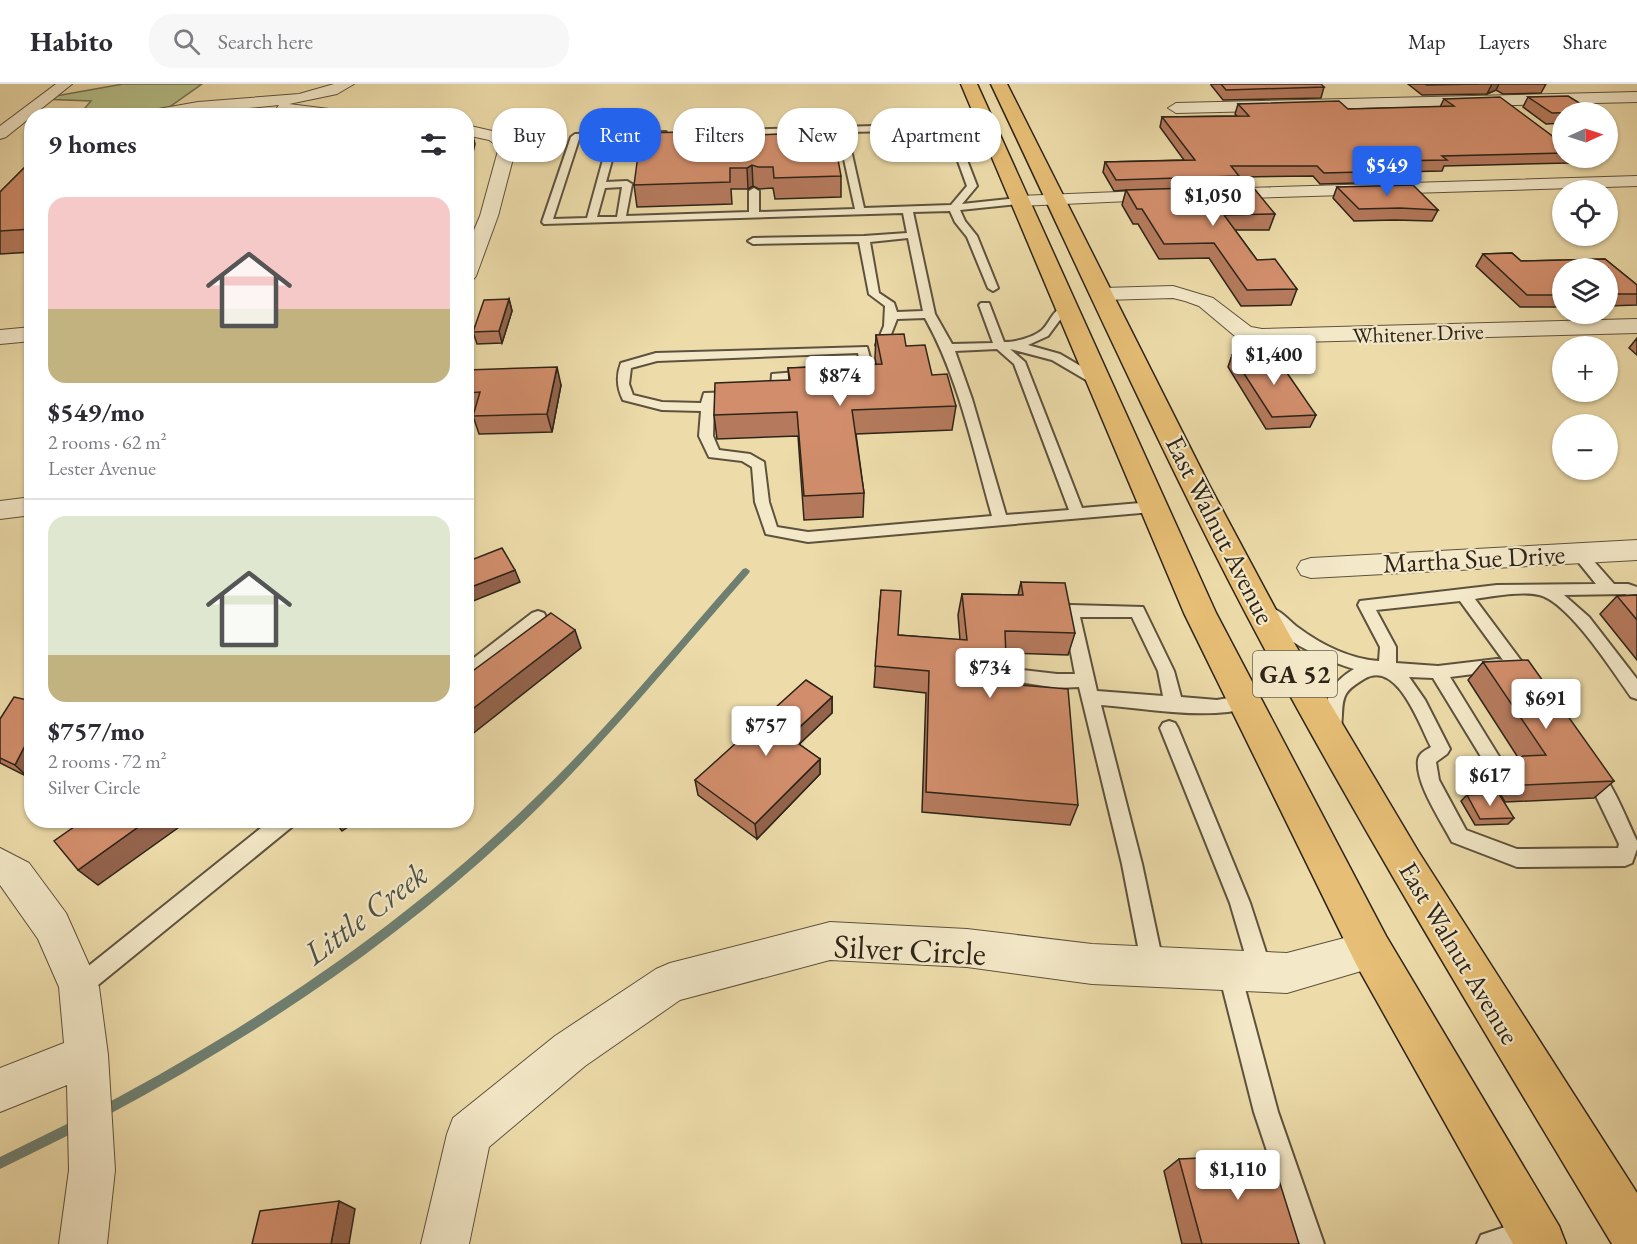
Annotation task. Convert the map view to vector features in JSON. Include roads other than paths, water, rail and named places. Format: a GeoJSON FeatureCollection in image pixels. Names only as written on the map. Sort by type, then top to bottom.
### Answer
{"type":"FeatureCollection","features":[{"type":"Feature","properties":{"kind":"main road","name":"East Walnut Avenue"},"geometry":{"type":"LineString","coordinates":[[969,84],[1200,613],[1371,950],[1537,1238]]}},
{"type":"Feature","properties":{"kind":"main road","name":"East Walnut Avenue"},"geometry":{"type":"LineString","coordinates":[[999,84],[1194,483],[1253,597],[1404,862],[1634,1229]]}},
{"type":"Feature","properties":{"kind":"street"},"geometry":{"type":"LineString","coordinates":[[34,108],[65,84]]}},
{"type":"Feature","properties":{"kind":"street"},"geometry":{"type":"LineString","coordinates":[[227,108],[316,94],[347,84]]}},
{"type":"Feature","properties":{"kind":"street"},"geometry":{"type":"LineString","coordinates":[[1476,84],[1518,114]]}},
{"type":"Feature","properties":{"kind":"street"},"geometry":{"type":"LineString","coordinates":[[1176,108],[1637,97]]}},
{"type":"Feature","properties":{"kind":"street"},"geometry":{"type":"LineString","coordinates":[[274,102],[286,108]]}},
{"type":"Feature","properties":{"kind":"street"},"geometry":{"type":"LineString","coordinates":[[0,134],[24,116]]}},
{"type":"Feature","properties":{"kind":"street"},"geometry":{"type":"LineString","coordinates":[[474,131],[503,140],[508,147],[489,216],[474,255]]}},
{"type":"Feature","properties":{"kind":"street"},"geometry":{"type":"LineString","coordinates":[[0,140],[21,137]]}},
{"type":"Feature","properties":{"kind":"street"},"geometry":{"type":"LineString","coordinates":[[1594,168],[1610,180]]}},
{"type":"Feature","properties":{"kind":"street"},"geometry":{"type":"LineString","coordinates":[[1618,182],[1637,181]]}},
{"type":"Feature","properties":{"kind":"street"},"geometry":{"type":"LineString","coordinates":[[1019,201],[1552,184]]}},
{"type":"Feature","properties":{"kind":"street","name":"Whitener Drive"},"geometry":{"type":"LineString","coordinates":[[1103,294],[1173,292],[1191,296],[1206,302],[1244,332],[1262,336],[1637,326]]}},
{"type":"Feature","properties":{"kind":"street"},"geometry":{"type":"LineString","coordinates":[[0,337],[24,335]]}},
{"type":"Feature","properties":{"kind":"street"},"geometry":{"type":"LineString","coordinates":[[0,510],[24,507]]}},
{"type":"Feature","properties":{"kind":"street","name":"Martha Sue Drive"},"geometry":{"type":"LineString","coordinates":[[1311,568],[1637,550]]}},
{"type":"Feature","properties":{"kind":"street"},"geometry":{"type":"LineString","coordinates":[[0,865],[16,875],[52,926],[79,987],[87,1054],[92,1170],[83,1244]]}},
{"type":"Feature","properties":{"kind":"street","name":"Silver Circle"},"geometry":{"type":"LineString","coordinates":[[445,1244],[469,1134],[570,1052],[670,983],[830,941],[967,948],[1092,964],[1287,973],[1371,950]]}},
{"type":"Feature","properties":{"kind":"street"},"geometry":{"type":"LineString","coordinates":[[0,1090],[87,1054]]}},
{"type":"Feature","properties":{"kind":"lane"},"geometry":{"type":"LineString","coordinates":[[858,130],[943,127],[951,129],[972,186],[954,208]]}},
{"type":"Feature","properties":{"kind":"lane"},"geometry":{"type":"LineString","coordinates":[[661,134],[671,134]]}},
{"type":"Feature","properties":{"kind":"lane"},"geometry":{"type":"LineString","coordinates":[[579,136],[575,136],[547,222],[954,208],[1019,201]]}},
{"type":"Feature","properties":{"kind":"lane"},"geometry":{"type":"LineString","coordinates":[[591,220],[608,162]]}},
{"type":"Feature","properties":{"kind":"lane"},"geometry":{"type":"LineString","coordinates":[[849,162],[860,211]]}},
{"type":"Feature","properties":{"kind":"lane"},"geometry":{"type":"LineString","coordinates":[[601,185],[627,184],[621,219]]}},
{"type":"Feature","properties":{"kind":"lane"},"geometry":{"type":"LineString","coordinates":[[754,191],[754,214]]}},
{"type":"Feature","properties":{"kind":"lane"},"geometry":{"type":"LineString","coordinates":[[954,208],[960,222],[972,236],[993,288]]}},
{"type":"Feature","properties":{"kind":"lane"},"geometry":{"type":"LineString","coordinates":[[907,209],[929,314],[948,348],[966,399],[1000,520]]}},
{"type":"Feature","properties":{"kind":"lane"},"geometry":{"type":"LineString","coordinates":[[753,241],[914,235]]}},
{"type":"Feature","properties":{"kind":"lane"},"geometry":{"type":"LineString","coordinates":[[864,238],[874,294],[890,305],[892,316],[893,323],[882,345]]}},
{"type":"Feature","properties":{"kind":"lane"},"geometry":{"type":"LineString","coordinates":[[985,305],[1000,346],[1019,362],[1077,513]]}},
{"type":"Feature","properties":{"kind":"lane"},"geometry":{"type":"LineString","coordinates":[[948,348],[1017,345],[1044,334],[1054,319],[1066,309]]}},
{"type":"Feature","properties":{"kind":"lane"},"geometry":{"type":"LineString","coordinates":[[892,316],[929,314]]}},
{"type":"Feature","properties":{"kind":"lane"},"geometry":{"type":"LineString","coordinates":[[1017,345],[1056,357],[1097,381]]}},
{"type":"Feature","properties":{"kind":"lane"},"geometry":{"type":"LineString","coordinates":[[707,407],[662,406],[627,397],[623,384],[625,366],[656,357],[863,349],[868,372],[845,373]]}},
{"type":"Feature","properties":{"kind":"lane"},"geometry":{"type":"LineString","coordinates":[[822,374],[776,377],[778,393],[708,396],[706,436],[714,454],[744,457],[759,465],[762,502],[771,531],[808,537],[1152,507]]}},
{"type":"Feature","properties":{"kind":"lane"},"geometry":{"type":"LineString","coordinates":[[1578,553],[1610,589]]}},
{"type":"Feature","properties":{"kind":"lane"},"geometry":{"type":"LineString","coordinates":[[1387,669],[1388,647],[1366,605],[1464,596],[1497,590],[1628,589],[1637,595]]}},
{"type":"Feature","properties":{"kind":"lane"},"geometry":{"type":"LineString","coordinates":[[1541,590],[1557,597],[1574,610],[1637,692]]}},
{"type":"Feature","properties":{"kind":"lane"},"geometry":{"type":"LineString","coordinates":[[1464,596],[1507,653],[1536,698]]}},
{"type":"Feature","properties":{"kind":"lane"},"geometry":{"type":"LineString","coordinates":[[1253,597],[1301,639],[1327,654],[1369,668],[1438,672],[1495,667],[1507,653]]}},
{"type":"Feature","properties":{"kind":"lane"},"geometry":{"type":"LineString","coordinates":[[1153,967],[1132,864],[1071,611],[1137,611],[1166,671],[1174,705]]}},
{"type":"Feature","properties":{"kind":"lane"},"geometry":{"type":"LineString","coordinates":[[474,668],[538,617]]}},
{"type":"Feature","properties":{"kind":"lane"},"geometry":{"type":"LineString","coordinates":[[1332,738],[1335,695],[1344,681],[1369,668]]}},
{"type":"Feature","properties":{"kind":"lane"},"geometry":{"type":"LineString","coordinates":[[1387,669],[1406,686],[1441,749],[1427,759],[1430,781],[1459,836],[1517,858],[1625,857],[1629,844],[1602,789],[1582,762]]}},
{"type":"Feature","properties":{"kind":"lane"},"geometry":{"type":"LineString","coordinates":[[1438,672],[1497,768]]}},
{"type":"Feature","properties":{"kind":"lane"},"geometry":{"type":"LineString","coordinates":[[1013,675],[1058,681],[1174,705],[1217,707],[1245,702]]}},
{"type":"Feature","properties":{"kind":"lane"},"geometry":{"type":"LineString","coordinates":[[1169,728],[1240,903],[1245,971],[1266,1112],[1311,1244]]}},
{"type":"Feature","properties":{"kind":"lane"},"geometry":{"type":"LineString","coordinates":[[79,987],[276,828]]}},
{"type":"Feature","properties":{"kind":"lane"},"geometry":{"type":"LineString","coordinates":[[1490,1244],[1537,1238]]}},
{"type":"Feature","properties":{"kind":"waterway","name":"Little Creek"},"geometry":{"type":"LineString","coordinates":[[102,1112],[210,1052],[262,1020],[364,949],[461,872],[539,801],[570,769],[746,571]]}},
{"type":"Feature","properties":{"kind":"waterway","name":"Little Creek"},"geometry":{"type":"LineString","coordinates":[[0,1163],[77,1125]]}}]}
